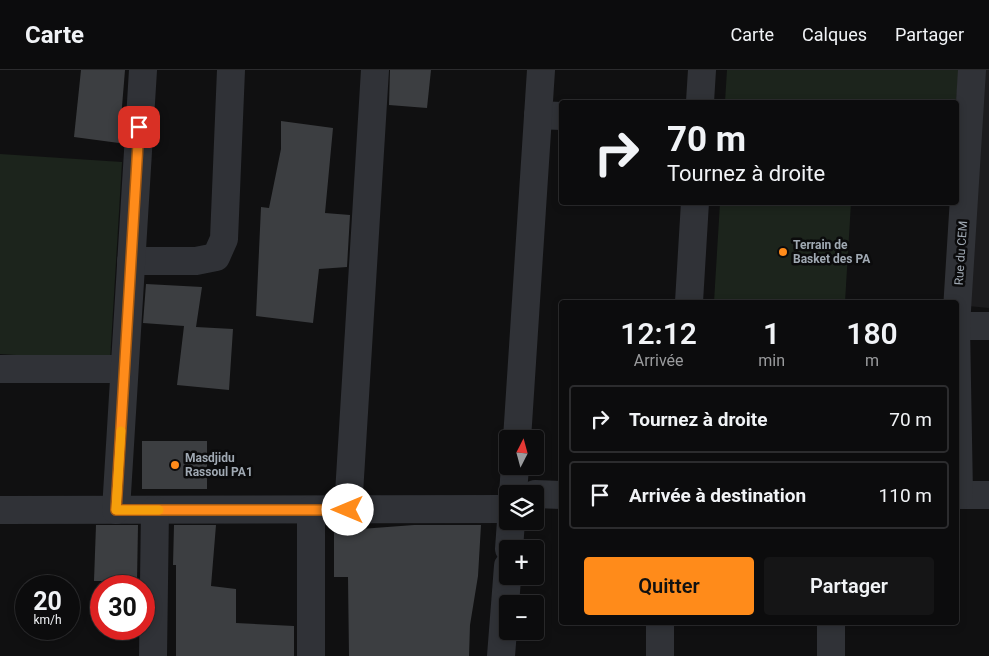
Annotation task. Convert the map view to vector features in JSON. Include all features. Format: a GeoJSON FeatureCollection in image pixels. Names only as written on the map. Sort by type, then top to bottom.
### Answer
{"type":"FeatureCollection","features":[{"type":"Feature","properties":{"kind":"street"},"geometry":{"type":"LineString","coordinates":[[116,510],[143,70]]}},
{"type":"Feature","properties":{"kind":"street"},"geometry":{"type":"LineString","coordinates":[[131,261],[196,261],[216,258],[224,239],[232,70]]}},
{"type":"Feature","properties":{"kind":"street"},"geometry":{"type":"LineString","coordinates":[[348,510],[375,70]]}},
{"type":"Feature","properties":{"kind":"street"},"geometry":{"type":"LineString","coordinates":[[518,430],[549,116],[541,70]]}},
{"type":"Feature","properties":{"kind":"street"},"geometry":{"type":"LineString","coordinates":[[700,100],[702,70]]}},
{"type":"Feature","properties":{"kind":"street","name":"Rue du CEM"},"geometry":{"type":"LineString","coordinates":[[958,300],[972,70]]}},
{"type":"Feature","properties":{"kind":"street"},"geometry":{"type":"LineString","coordinates":[[689,300],[695,205]]}},
{"type":"Feature","properties":{"kind":"street"},"geometry":{"type":"LineString","coordinates":[[959,326],[989,326]]}},
{"type":"Feature","properties":{"kind":"street"},"geometry":{"type":"LineString","coordinates":[[0,369],[124,369]]}},
{"type":"Feature","properties":{"kind":"street"},"geometry":{"type":"LineString","coordinates":[[544,494],[559,494]]}},
{"type":"Feature","properties":{"kind":"street"},"geometry":{"type":"LineString","coordinates":[[959,495],[989,495]]}},
{"type":"Feature","properties":{"kind":"street"},"geometry":{"type":"LineString","coordinates":[[0,510],[499,509]]}},
{"type":"Feature","properties":{"kind":"street"},"geometry":{"type":"LineString","coordinates":[[153,656],[155,510]]}},
{"type":"Feature","properties":{"kind":"street"},"geometry":{"type":"LineString","coordinates":[[311,510],[311,656]]}},
{"type":"Feature","properties":{"kind":"street"},"geometry":{"type":"LineString","coordinates":[[501,656],[507,585]]}},
{"type":"Feature","properties":{"kind":"street"},"geometry":{"type":"LineString","coordinates":[[660,625],[660,656]]}},
{"type":"Feature","properties":{"kind":"street"},"geometry":{"type":"LineString","coordinates":[[831,625],[831,656]]}},
{"type":"Feature","properties":{"kind":"shaded area"},"geometry":{"type":"Polygon","coordinates":[[[727,70],[959,70],[956,100],[725,100],[727,70]]]}},
{"type":"Feature","properties":{"kind":"shaded area"},"geometry":{"type":"Polygon","coordinates":[[[983,70],[989,70],[989,308],[968,306],[983,70]]]}},
{"type":"Feature","properties":{"kind":"shaded area"},"geometry":{"type":"Polygon","coordinates":[[[0,154],[122,162],[110,361],[0,354],[0,154]]]}},
{"type":"Feature","properties":{"kind":"shaded area","name":"Terrain de Basket des PA"},"geometry":{"type":"Polygon","coordinates":[[[720,205],[851,205],[845,300],[714,300],[720,205]]]}},
{"type":"Feature","properties":{"kind":"building"},"geometry":{"type":"Polygon","coordinates":[[[81,70],[125,70],[119,143],[74,137],[81,70]]]}},
{"type":"Feature","properties":{"kind":"building"},"geometry":{"type":"Polygon","coordinates":[[[390,70],[431,70],[427,108],[389,105],[390,70]]]}},
{"type":"Feature","properties":{"kind":"building"},"geometry":{"type":"Polygon","coordinates":[[[281,121],[333,128],[325,213],[350,215],[347,267],[319,269],[313,323],[256,316],[261,207],[269,208],[281,149],[281,121]]]}},
{"type":"Feature","properties":{"kind":"building"},"geometry":{"type":"Polygon","coordinates":[[[146,284],[202,287],[196,327],[233,329],[229,390],[177,385],[184,326],[143,323],[146,284]]]}},
{"type":"Feature","properties":{"kind":"building","name":"Masdjidu Rassoul PA1"},"geometry":{"type":"Polygon","coordinates":[[[142,441],[207,441],[207,489],[142,489],[142,441]]]}},
{"type":"Feature","properties":{"kind":"building"},"geometry":{"type":"Polygon","coordinates":[[[96,525],[138,525],[137,575],[94,575],[96,525]]]}},
{"type":"Feature","properties":{"kind":"building"},"geometry":{"type":"Polygon","coordinates":[[[174,525],[216,525],[211,586],[236,589],[236,623],[294,626],[294,656],[176,656],[176,565],[173,565],[174,525]]]}},
{"type":"Feature","properties":{"kind":"building"},"geometry":{"type":"Polygon","coordinates":[[[414,525],[481,525],[478,576],[470,625],[469,656],[349,656],[348,577],[334,577],[334,531],[414,525]]]}},
{"type":"Feature","properties":{"kind":"slow traffic"},"geometry":{"type":"LineString","coordinates":[[121,431],[116,510],[159,510]]}},
{"type":"Feature","properties":{"kind":"place","name":"Terrain de Basket des PA"},"geometry":{"type":"Point","coordinates":[783,252]}},
{"type":"Feature","properties":{"kind":"place","name":"Masdjidu Rassoul PA1"},"geometry":{"type":"Point","coordinates":[175,465]}},
{"type":"Feature","properties":{"kind":"route"},"geometry":{"type":"LineString","coordinates":[[139,127],[116,510],[348,510]]}}]}
